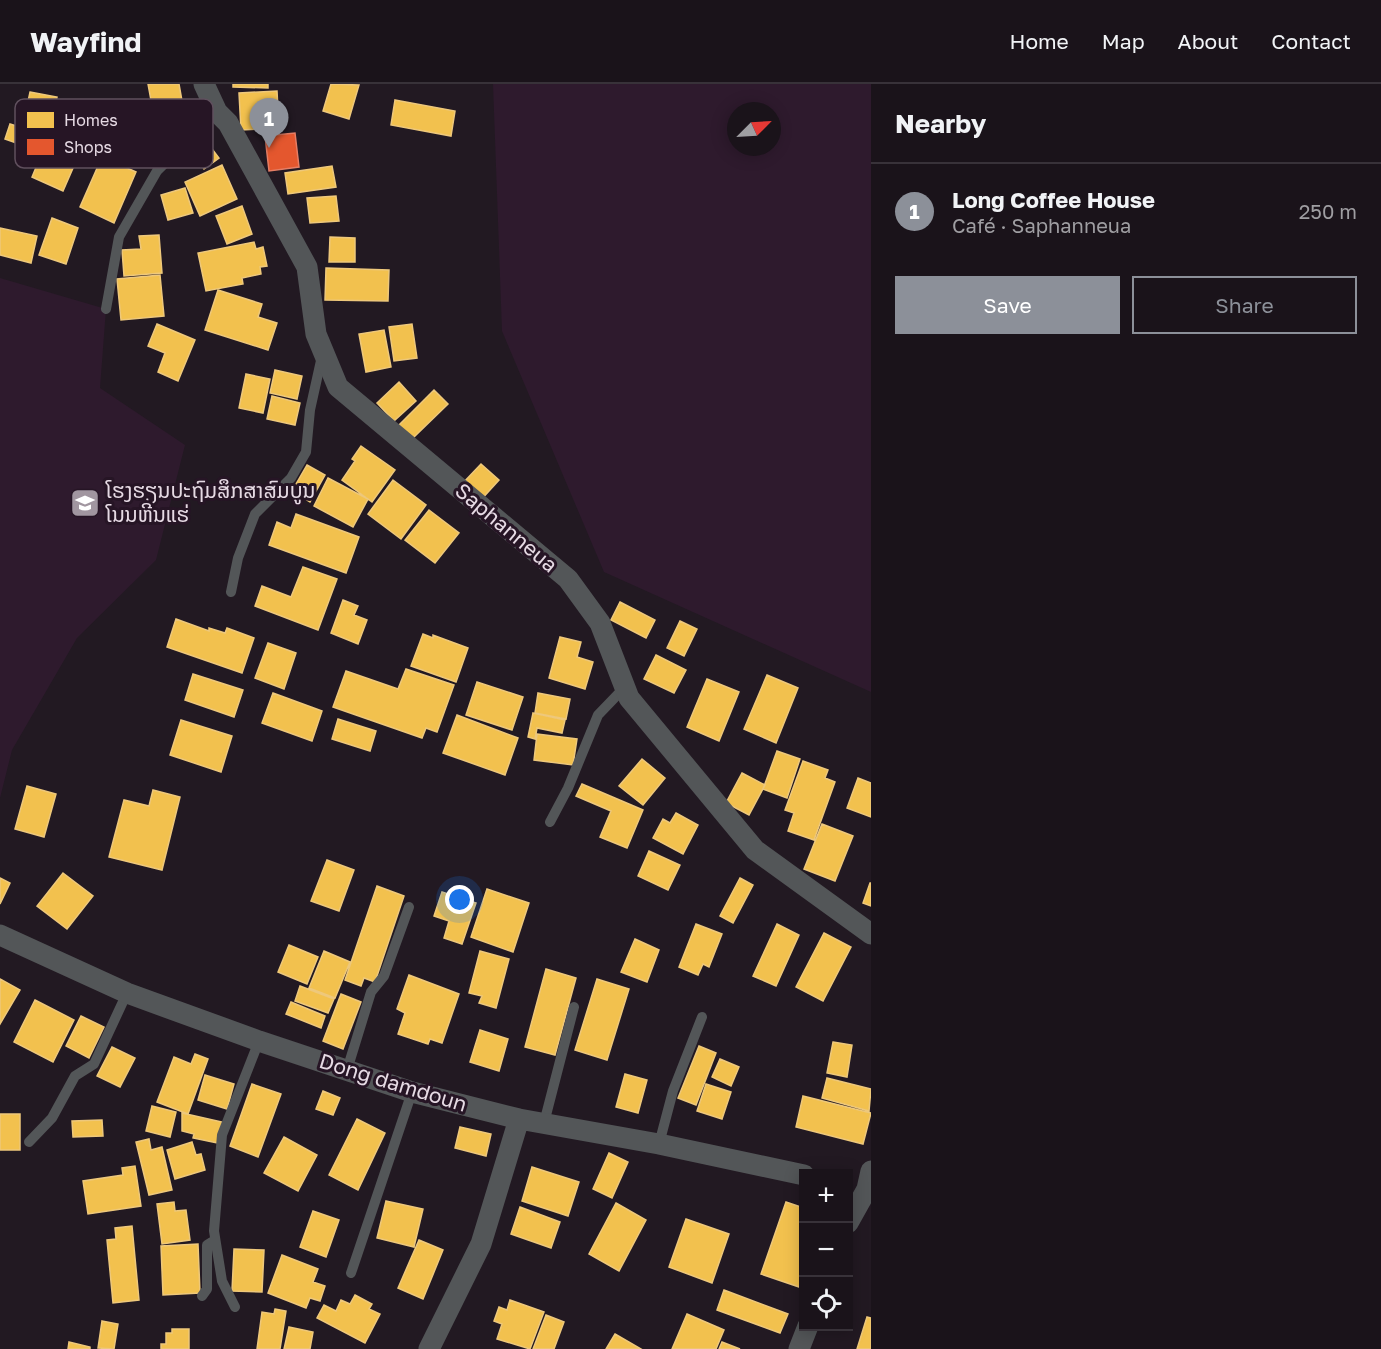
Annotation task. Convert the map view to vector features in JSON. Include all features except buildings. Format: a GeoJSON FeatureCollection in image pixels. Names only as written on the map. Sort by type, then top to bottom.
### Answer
{"type":"FeatureCollection","features":[{"type":"Feature","properties":{"kind":"street","name":"Saphanneua"},"geometry":{"type":"LineString","coordinates":[[204,84],[211,99]]}},
{"type":"Feature","properties":{"kind":"street","name":"Saphanneua"},"geometry":{"type":"LineString","coordinates":[[213,103],[217,112],[228,123],[308,267],[316,334],[338,387],[568,579],[600,623],[629,698],[755,850],[871,934]]}},
{"type":"Feature","properties":{"kind":"street","name":"Dong damdoun"},"geometry":{"type":"LineString","coordinates":[[0,935],[127,993],[259,1041],[412,1092],[519,1119],[659,1144],[799,1174]]}},
{"type":"Feature","properties":{"kind":"street"},"geometry":{"type":"LineString","coordinates":[[429,1349],[481,1244],[519,1119]]}},
{"type":"Feature","properties":{"kind":"street"},"geometry":{"type":"LineString","coordinates":[[853,1213],[864,1184]]}},
{"type":"Feature","properties":{"kind":"street"},"geometry":{"type":"LineString","coordinates":[[799,1349],[806,1331]]}},
{"type":"Feature","properties":{"kind":"lane"},"geometry":{"type":"LineString","coordinates":[[213,116],[217,112]]}},
{"type":"Feature","properties":{"kind":"lane"},"geometry":{"type":"LineString","coordinates":[[106,309],[119,237],[160,168]]}},
{"type":"Feature","properties":{"kind":"lane"},"geometry":{"type":"LineString","coordinates":[[231,592],[238,558],[255,514],[291,478],[306,452],[310,410],[322,352]]}},
{"type":"Feature","properties":{"kind":"lane"},"geometry":{"type":"LineString","coordinates":[[550,822],[568,788],[598,715],[624,688]]}},
{"type":"Feature","properties":{"kind":"lane"},"geometry":{"type":"LineString","coordinates":[[346,1070],[370,992],[384,976],[409,907]]}},
{"type":"Feature","properties":{"kind":"lane"},"geometry":{"type":"LineString","coordinates":[[29,1142],[52,1118],[75,1076],[94,1064],[127,993]]}},
{"type":"Feature","properties":{"kind":"lane"},"geometry":{"type":"LineString","coordinates":[[544,1124],[574,1007]]}},
{"type":"Feature","properties":{"kind":"lane"},"geometry":{"type":"LineString","coordinates":[[659,1144],[673,1091],[702,1017]]}},
{"type":"Feature","properties":{"kind":"lane"},"geometry":{"type":"LineString","coordinates":[[235,1307],[222,1281],[215,1240],[222,1135],[259,1041]]}},
{"type":"Feature","properties":{"kind":"lane"},"geometry":{"type":"LineString","coordinates":[[351,1273],[412,1092]]}},
{"type":"Feature","properties":{"kind":"lane"},"geometry":{"type":"LineString","coordinates":[[202,1296],[207,1288],[207,1245],[215,1240]]}},
{"type":"Feature","properties":{"kind":"shaded area"},"geometry":{"type":"Polygon","coordinates":[[[493,84],[871,84],[871,692],[604,572],[502,331],[493,84]]]}},
{"type":"Feature","properties":{"kind":"shaded area","name":"ໂຮງຮຽນປະຖົມສຶກສາສົມບູນ ໂນນຫີນແຮ່"},"geometry":{"type":"Polygon","coordinates":[[[0,278],[106,309],[100,388],[185,445],[156,560],[77,638],[12,750],[0,798],[0,278]]]}},
{"type":"Feature","properties":{"kind":"place","name":"Long Coffee House"},"geometry":{"type":"Point","coordinates":[269,148]}},
{"type":"Feature","properties":{"kind":"place","name":"ໂຮງຮຽນປະຖົມສຶກສາສົມບູນ ໂນນຫີນແຮ່"},"geometry":{"type":"Point","coordinates":[85,503]}}]}
